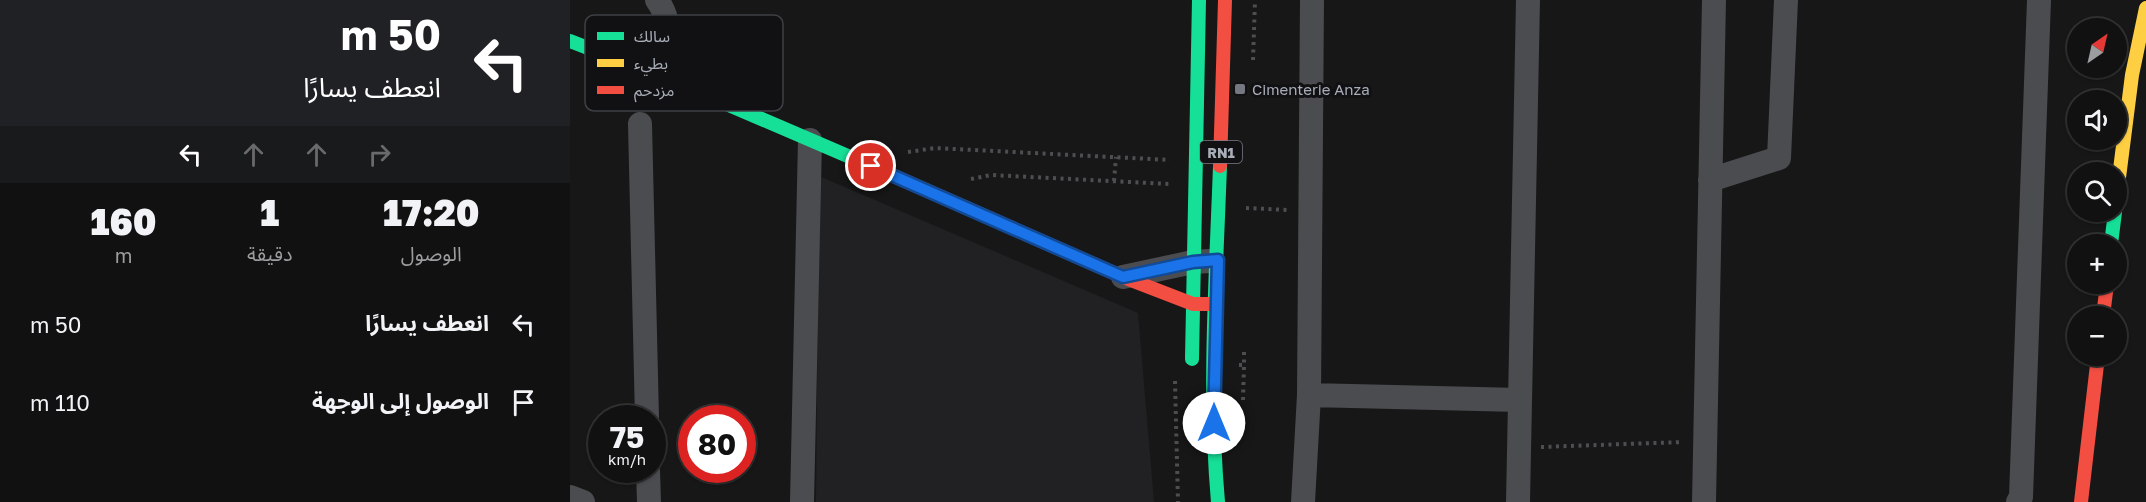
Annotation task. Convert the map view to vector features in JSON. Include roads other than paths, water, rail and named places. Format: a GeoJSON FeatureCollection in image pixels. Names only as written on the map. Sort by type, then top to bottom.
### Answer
{"type":"FeatureCollection","features":[{"type":"Feature","properties":{"kind":"main road","name":"RN1"},"geometry":{"type":"LineString","coordinates":[[1192,372],[1199,0]]}},
{"type":"Feature","properties":{"kind":"main road","name":"RN1"},"geometry":{"type":"LineString","coordinates":[[1218,502],[1214,459],[1213,386],[1225,0]]}},
{"type":"Feature","properties":{"kind":"main road"},"geometry":{"type":"LineString","coordinates":[[2121,162],[2132,75],[2146,8]]}},
{"type":"Feature","properties":{"kind":"main road"},"geometry":{"type":"LineString","coordinates":[[570,41],[585,47]]}},
{"type":"Feature","properties":{"kind":"main road"},"geometry":{"type":"LineString","coordinates":[[743,111],[1123,277],[1193,304],[1216,304]]}},
{"type":"Feature","properties":{"kind":"main road"},"geometry":{"type":"LineString","coordinates":[[2081,502],[2097,366]]}},
{"type":"Feature","properties":{"kind":"street"},"geometry":{"type":"LineString","coordinates":[[657,0],[663,7],[665,15]]}},
{"type":"Feature","properties":{"kind":"street"},"geometry":{"type":"LineString","coordinates":[[1303,502],[1309,395],[1312,0]]}},
{"type":"Feature","properties":{"kind":"street"},"geometry":{"type":"LineString","coordinates":[[1518,502],[1528,0]]}},
{"type":"Feature","properties":{"kind":"street"},"geometry":{"type":"LineString","coordinates":[[1704,502],[1714,0]]}},
{"type":"Feature","properties":{"kind":"street"},"geometry":{"type":"LineString","coordinates":[[1710,180],[1779,158],[1785,0]]}},
{"type":"Feature","properties":{"kind":"street"},"geometry":{"type":"LineString","coordinates":[[2018,502],[2021,496],[2039,0]]}},
{"type":"Feature","properties":{"kind":"street"},"geometry":{"type":"LineString","coordinates":[[640,124],[647,405]]}},
{"type":"Feature","properties":{"kind":"street"},"geometry":{"type":"LineString","coordinates":[[802,502],[810,140]]}},
{"type":"Feature","properties":{"kind":"street"},"geometry":{"type":"LineString","coordinates":[[1123,277],[1193,262],[1218,260]]}},
{"type":"Feature","properties":{"kind":"street"},"geometry":{"type":"LineString","coordinates":[[1309,395],[1520,400]]}},
{"type":"Feature","properties":{"kind":"street"},"geometry":{"type":"LineString","coordinates":[[648,483],[649,502]]}},
{"type":"Feature","properties":{"kind":"street"},"geometry":{"type":"LineString","coordinates":[[570,497],[584,502]]}},
{"type":"Feature","properties":{"kind":"place","name":"Cimenterie Anza"},"geometry":{"type":"Point","coordinates":[1240,89]}}]}
